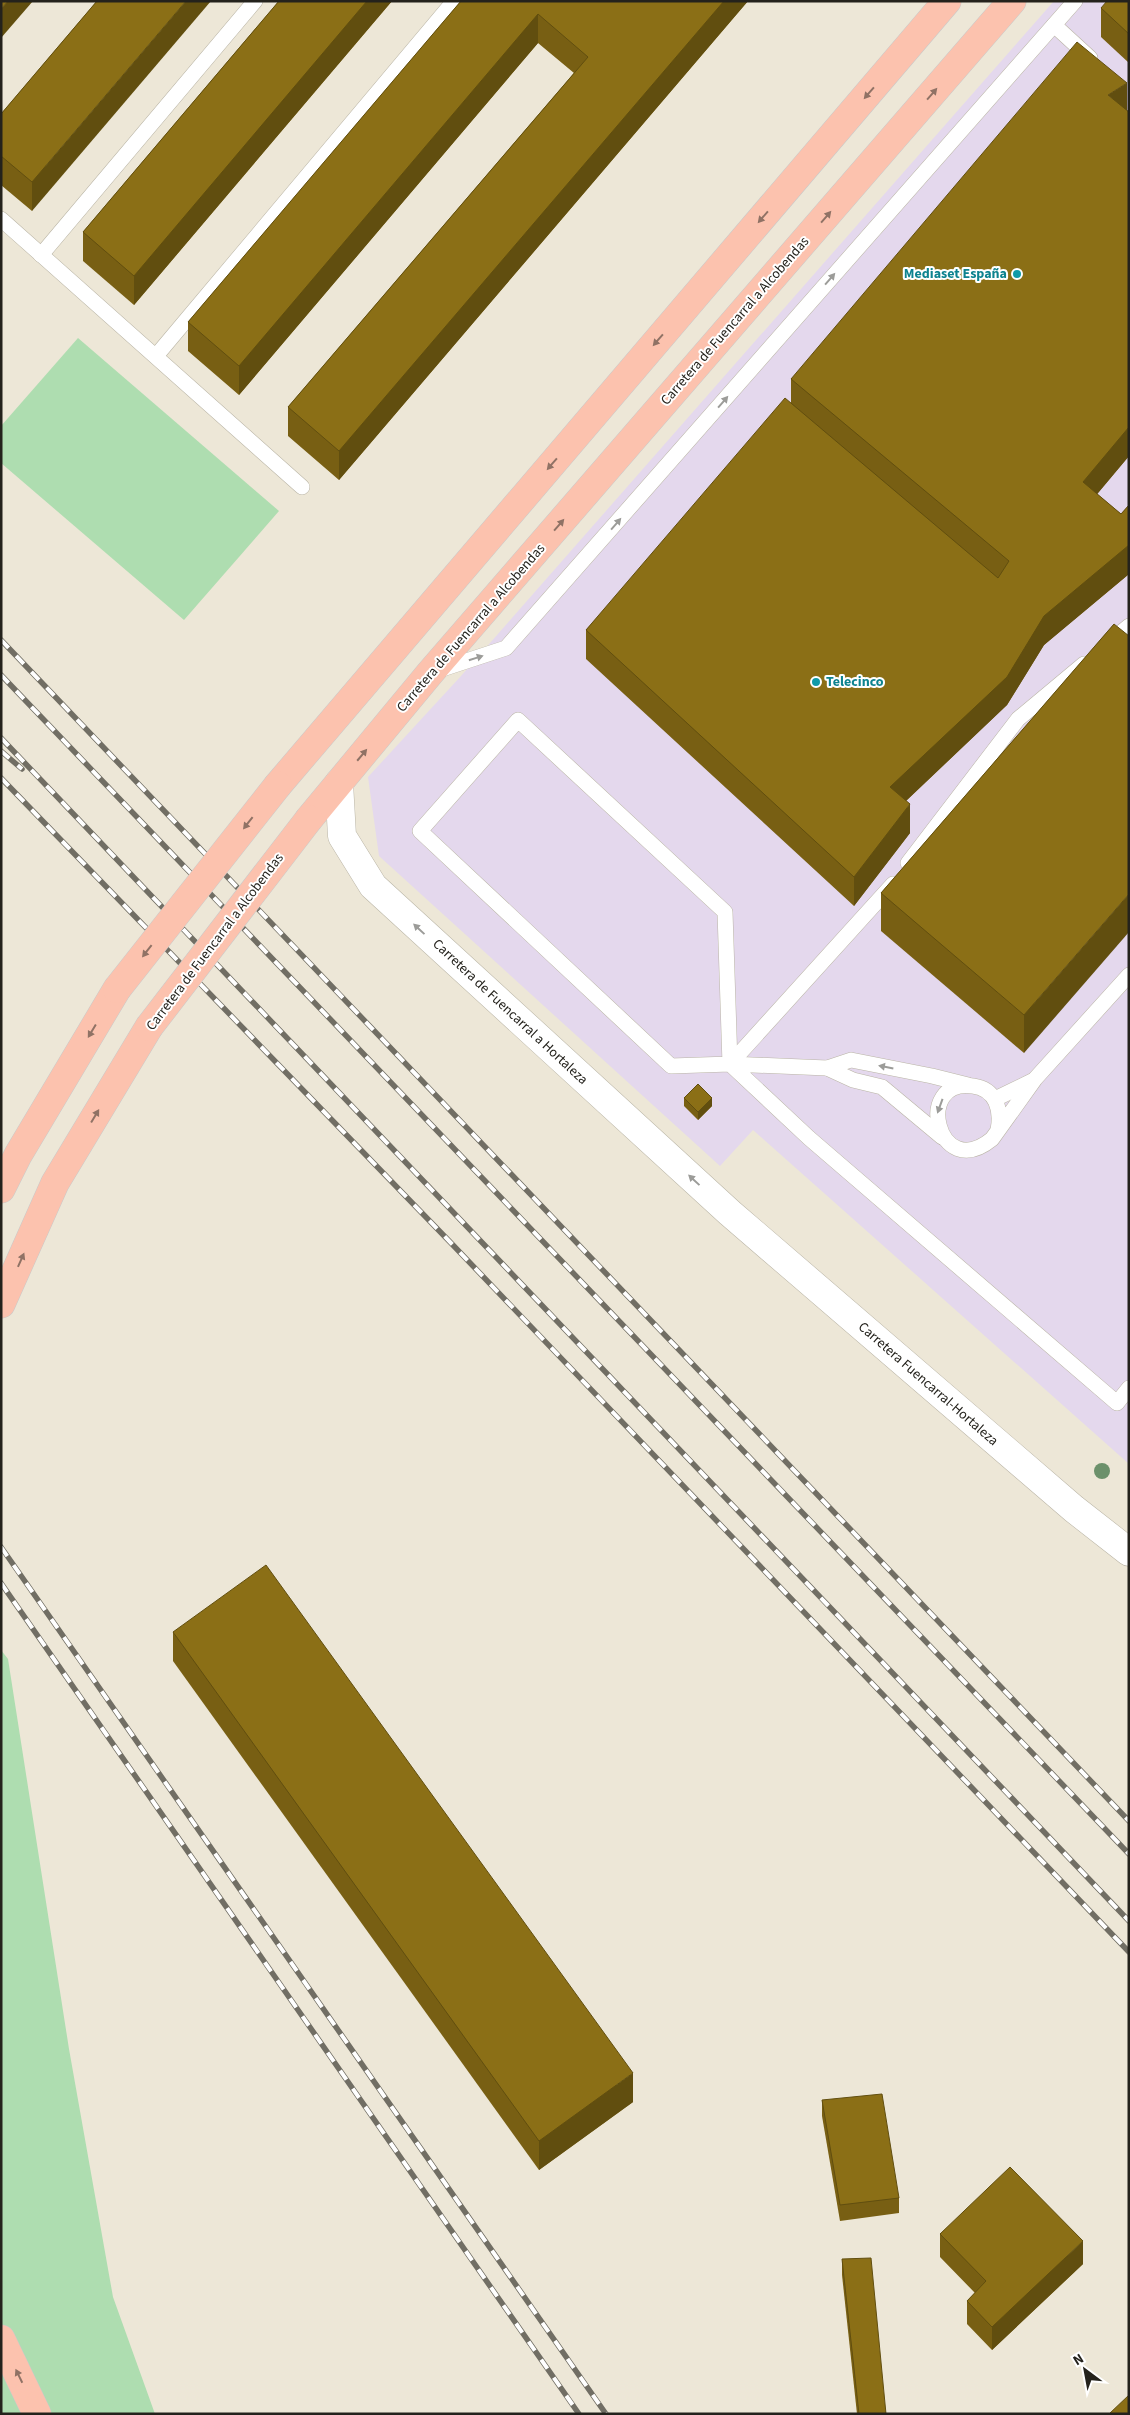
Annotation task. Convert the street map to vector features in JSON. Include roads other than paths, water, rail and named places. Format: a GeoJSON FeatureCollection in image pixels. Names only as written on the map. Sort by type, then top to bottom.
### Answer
{"type":"FeatureCollection","features":[{"type":"Feature","properties":{"kind":"highway"},"geometry":{"type":"LineString","coordinates":[[1,1189],[18,1155],[117,989],[278,785],[947,1]]}},
{"type":"Feature","properties":{"kind":"highway","name":"Carretera de Fuencarral a Alcobendas"},"geometry":{"type":"LineString","coordinates":[[1,1304],[55,1183],[149,1027],[309,819],[430,673],[1012,1]]}},
{"type":"Feature","properties":{"kind":"highway"},"geometry":{"type":"LineString","coordinates":[[1,2339],[37,2414]]}},
{"type":"Feature","properties":{"kind":"street","name":"Carretera de Fuencarral a Hortaleza"},"geometry":{"type":"LineString","coordinates":[[339,783],[342,836],[373,886],[730,1213]]}},
{"type":"Feature","properties":{"kind":"street","name":"Carretera Fuencarral-Hortaleza"},"geometry":{"type":"LineString","coordinates":[[730,1213],[1074,1509],[1129,1552]]}},
{"type":"Feature","properties":{"kind":"lane"},"geometry":{"type":"LineString","coordinates":[[41,255],[255,1]]}},
{"type":"Feature","properties":{"kind":"lane"},"geometry":{"type":"LineString","coordinates":[[156,356],[454,1]]}},
{"type":"Feature","properties":{"kind":"lane"},"geometry":{"type":"LineString","coordinates":[[430,673],[506,648],[1075,1]]}},
{"type":"Feature","properties":{"kind":"lane"},"geometry":{"type":"LineString","coordinates":[[1054,25],[1102,68]]}},
{"type":"Feature","properties":{"kind":"lane"},"geometry":{"type":"LineString","coordinates":[[1,219],[302,486]]}},
{"type":"Feature","properties":{"kind":"lane"},"geometry":{"type":"LineString","coordinates":[[730,1064],[886,894],[1018,719],[1129,626]]}},
{"type":"Feature","properties":{"kind":"lane"},"geometry":{"type":"LineString","coordinates":[[998,1130],[999,1109],[995,1099],[978,1087],[851,1060],[827,1068],[730,1064],[671,1066],[420,831],[518,720],[725,912],[730,1064],[809,1138],[1117,1403],[1129,1388]]}},
{"type":"Feature","properties":{"kind":"lane"},"geometry":{"type":"LineString","coordinates":[[827,1068],[852,1080],[882,1087],[958,1148],[974,1149],[988,1142],[1035,1079],[1129,975]]}},
{"type":"Feature","properties":{"kind":"lane"},"geometry":{"type":"LineString","coordinates":[[995,1099],[1035,1079]]}},
{"type":"Feature","properties":{"kind":"lane"},"geometry":{"type":"LineString","coordinates":[[945,1139],[939,1131],[937,1121],[941,1100],[948,1092],[968,1085]]}},
{"type":"Feature","properties":{"kind":"railway"},"geometry":{"type":"LineString","coordinates":[[1,640],[1129,1821]]}},
{"type":"Feature","properties":{"kind":"railway"},"geometry":{"type":"LineString","coordinates":[[1,675],[1129,1854]]}},
{"type":"Feature","properties":{"kind":"railway"},"geometry":{"type":"LineString","coordinates":[[1,738],[1129,1921]]}},
{"type":"Feature","properties":{"kind":"railway"},"geometry":{"type":"LineString","coordinates":[[1,751],[22,769]]}},
{"type":"Feature","properties":{"kind":"railway"},"geometry":{"type":"LineString","coordinates":[[1,778],[451,1243],[1129,1952]]}},
{"type":"Feature","properties":{"kind":"railway"},"geometry":{"type":"LineString","coordinates":[[1,1547],[606,2414]]}},
{"type":"Feature","properties":{"kind":"railway"},"geometry":{"type":"LineString","coordinates":[[1,1583],[579,2414]]}},
{"type":"Feature","properties":{"kind":"place","name":"Mediaset España"},"geometry":{"type":"Point","coordinates":[1017,274]}},
{"type":"Feature","properties":{"kind":"place","name":"Telecinco"},"geometry":{"type":"Point","coordinates":[816,682]}}]}
